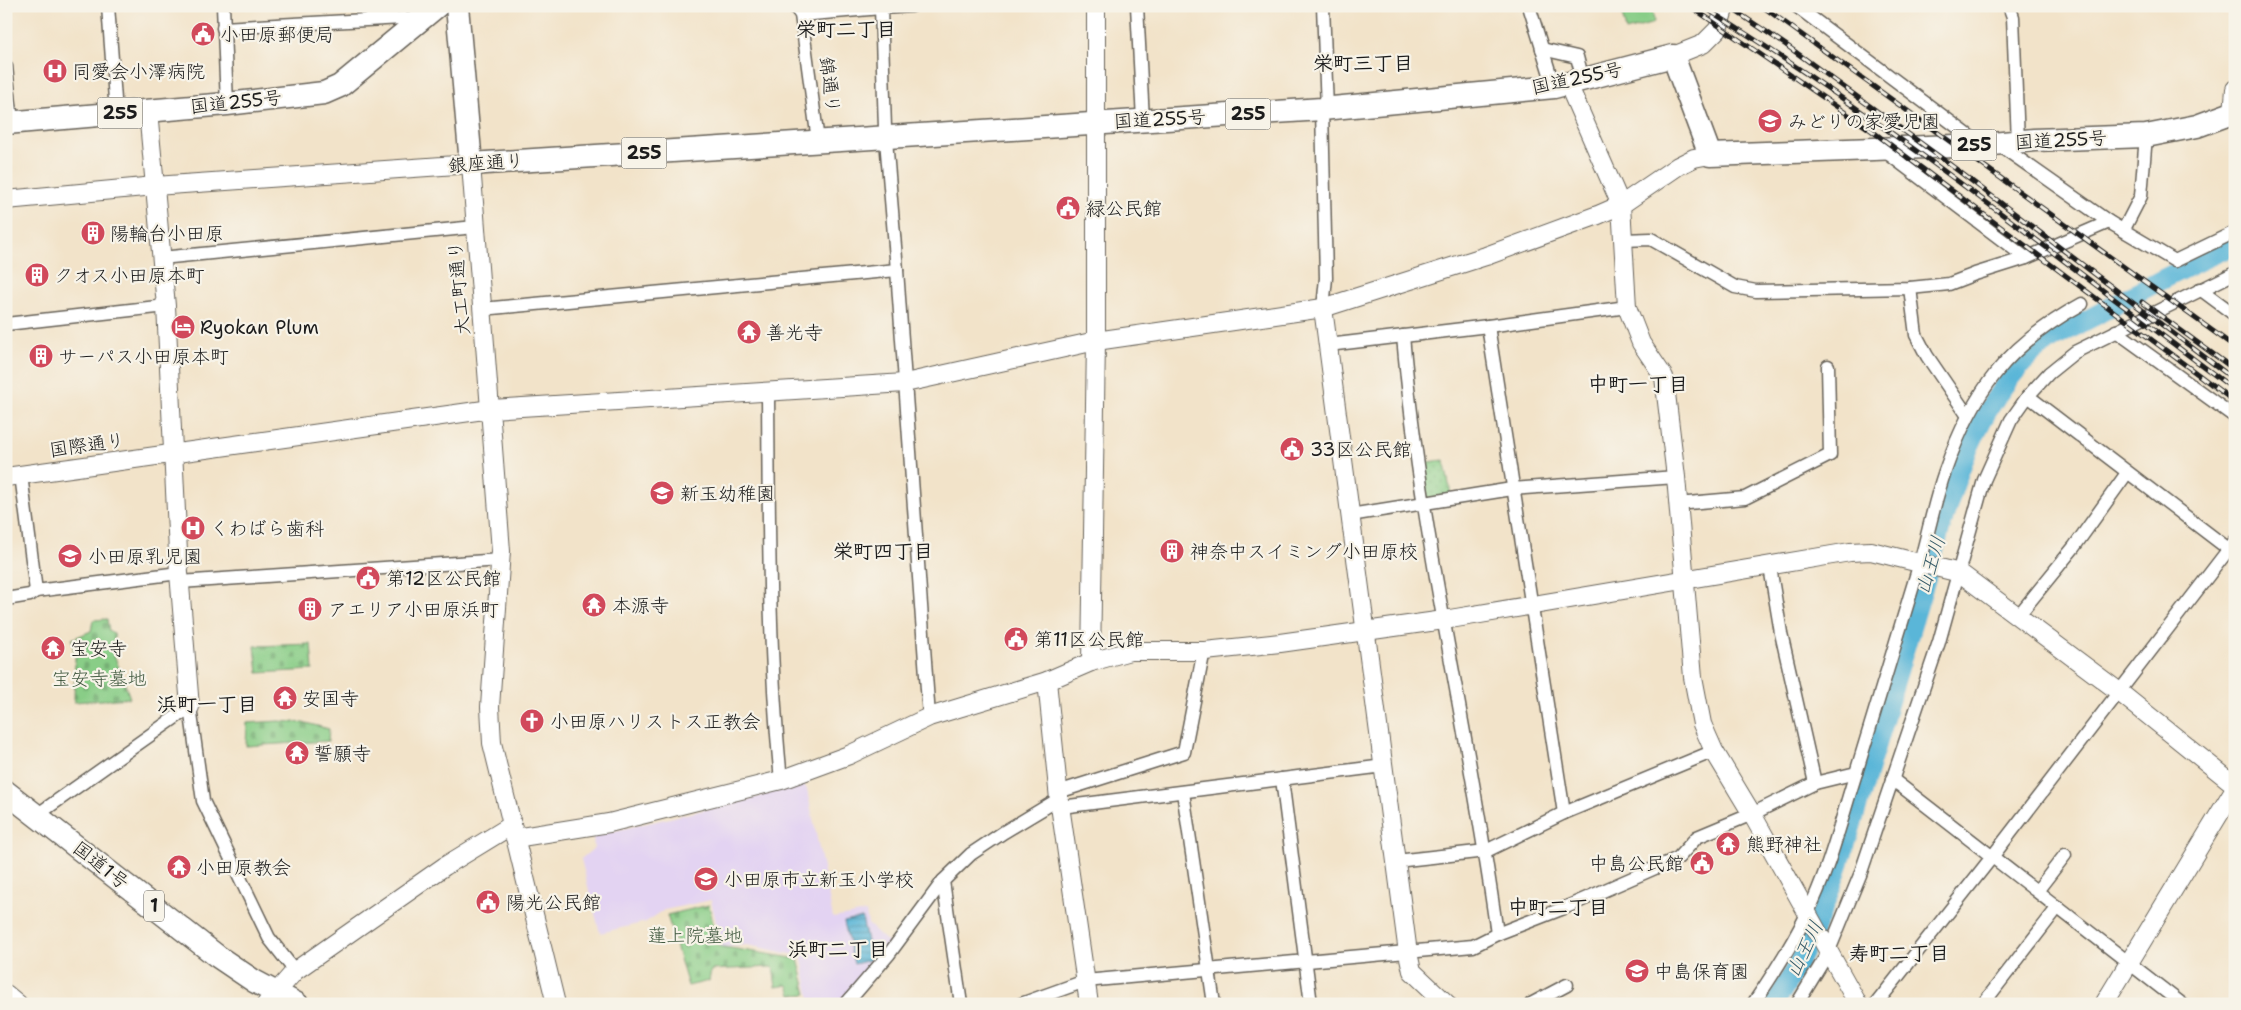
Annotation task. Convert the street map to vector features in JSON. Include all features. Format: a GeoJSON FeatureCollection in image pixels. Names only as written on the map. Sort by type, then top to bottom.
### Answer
{"type":"FeatureCollection","features":[{"type":"Feature","properties":{"kind":"highway"},"geometry":{"type":"LineString","coordinates":[[457,6],[471,164]]}},
{"type":"Feature","properties":{"kind":"highway","name":"国道255号"},"geometry":{"type":"LineString","coordinates":[[9,122],[227,104],[324,93],[333,90],[430,12]]}},
{"type":"Feature","properties":{"kind":"highway","name":"国道255号"},"geometry":{"type":"LineString","coordinates":[[818,141],[1325,109],[1568,84],[1673,56]]}},
{"type":"Feature","properties":{"kind":"highway"},"geometry":{"type":"LineString","coordinates":[[1673,56],[1710,155]]}},
{"type":"Feature","properties":{"kind":"highway","name":"国道255号"},"geometry":{"type":"LineString","coordinates":[[1710,155],[1999,144],[2146,136],[2197,126],[2234,112]]}},
{"type":"Feature","properties":{"kind":"highway","name":"銀座通り"},"geometry":{"type":"LineString","coordinates":[[471,164],[818,141]]}},
{"type":"Feature","properties":{"kind":"highway","name":"国道1号"},"geometry":{"type":"LineString","coordinates":[[6,792],[270,998],[296,1004]]}},
{"type":"Feature","properties":{"kind":"street"},"geometry":{"type":"LineString","coordinates":[[108,6],[116,113]]}},
{"type":"Feature","properties":{"kind":"street"},"geometry":{"type":"LineString","coordinates":[[223,6],[227,104]]}},
{"type":"Feature","properties":{"kind":"street"},"geometry":{"type":"LineString","coordinates":[[797,11],[912,6]]}},
{"type":"Feature","properties":{"kind":"street"},"geometry":{"type":"LineString","coordinates":[[1091,662],[1096,341],[1096,6]]}},
{"type":"Feature","properties":{"kind":"street"},"geometry":{"type":"LineString","coordinates":[[1138,6],[1143,120]]}},
{"type":"Feature","properties":{"kind":"street"},"geometry":{"type":"LineString","coordinates":[[1323,6],[1326,278],[1323,308],[1408,953],[1412,971],[1447,1004]]}},
{"type":"Feature","properties":{"kind":"street"},"geometry":{"type":"LineString","coordinates":[[1529,6],[1542,49],[1568,84],[1621,205],[1628,307],[1641,343],[1664,377],[1676,477],[1697,704],[1702,724],[1714,751],[1752,814],[1858,1004]]}},
{"type":"Feature","properties":{"kind":"street"},"geometry":{"type":"LineString","coordinates":[[1673,56],[1703,44],[1718,30],[1725,6]]}},
{"type":"Feature","properties":{"kind":"street"},"geometry":{"type":"LineString","coordinates":[[1796,6],[1999,144],[2108,222],[2175,261],[2235,232]]}},
{"type":"Feature","properties":{"kind":"street"},"geometry":{"type":"LineString","coordinates":[[1999,144],[2013,17],[2009,6]]}},
{"type":"Feature","properties":{"kind":"street"},"geometry":{"type":"LineString","coordinates":[[889,7],[885,136],[897,270],[929,717]]}},
{"type":"Feature","properties":{"kind":"street","name":"錦通り"},"geometry":{"type":"LineString","coordinates":[[797,11],[818,141]]}},
{"type":"Feature","properties":{"kind":"street"},"geometry":{"type":"LineString","coordinates":[[223,28],[430,12]]}},
{"type":"Feature","properties":{"kind":"street"},"geometry":{"type":"LineString","coordinates":[[1542,49],[1577,57],[1568,84]]}},
{"type":"Feature","properties":{"kind":"street"},"geometry":{"type":"LineString","coordinates":[[6,66],[9,122]]}},
{"type":"Feature","properties":{"kind":"street"},"geometry":{"type":"LineString","coordinates":[[2234,112],[2235,89]]}},
{"type":"Feature","properties":{"kind":"street"},"geometry":{"type":"LineString","coordinates":[[148,111],[166,306],[172,455],[190,707],[203,801],[269,938],[295,971]]}},
{"type":"Feature","properties":{"kind":"street"},"geometry":{"type":"LineString","coordinates":[[2123,231],[2140,196],[2146,136]]}},
{"type":"Feature","properties":{"kind":"street"},"geometry":{"type":"LineString","coordinates":[[1882,149],[2026,258]]}},
{"type":"Feature","properties":{"kind":"street","name":"国際通り"},"geometry":{"type":"LineString","coordinates":[[14,476],[491,409],[905,383],[1096,341],[1323,308],[1486,256],[1566,228],[1621,205],[1678,166],[1694,158],[1710,155]]}},
{"type":"Feature","properties":{"kind":"street","name":"銀座通り"},"geometry":{"type":"LineString","coordinates":[[6,200],[155,186],[471,164]]}},
{"type":"Feature","properties":{"kind":"street","name":"大工町通り"},"geometry":{"type":"LineString","coordinates":[[471,164],[498,495],[501,560],[490,726],[492,743],[556,1004]]}},
{"type":"Feature","properties":{"kind":"street"},"geometry":{"type":"LineString","coordinates":[[1623,240],[1651,239],[1735,286],[1756,291],[1910,288],[1949,284],[2026,258],[2108,222]]}},
{"type":"Feature","properties":{"kind":"street"},"geometry":{"type":"LineString","coordinates":[[161,258],[475,227]]}},
{"type":"Feature","properties":{"kind":"street"},"geometry":{"type":"LineString","coordinates":[[482,308],[897,270]]}},
{"type":"Feature","properties":{"kind":"street"},"geometry":{"type":"LineString","coordinates":[[1797,1004],[1828,953],[1860,875],[1939,642],[1960,573],[1984,480],[2011,420],[2028,396],[2050,373],[2075,352],[2235,273]]}},
{"type":"Feature","properties":{"kind":"street"},"geometry":{"type":"LineString","coordinates":[[1910,288],[1916,336],[1927,356],[1968,416]]}},
{"type":"Feature","properties":{"kind":"street"},"geometry":{"type":"LineString","coordinates":[[2200,289],[2235,315]]}},
{"type":"Feature","properties":{"kind":"street"},"geometry":{"type":"LineString","coordinates":[[1753,1004],[1778,968],[1807,915],[1824,872],[1920,562],[1944,472],[1968,416],[1976,400],[2006,359],[2057,317],[2082,304]]}},
{"type":"Feature","properties":{"kind":"street"},"geometry":{"type":"LineString","coordinates":[[6,324],[166,306]]}},
{"type":"Feature","properties":{"kind":"street"},"geometry":{"type":"LineString","coordinates":[[1328,345],[1628,307]]}},
{"type":"Feature","properties":{"kind":"street"},"geometry":{"type":"LineString","coordinates":[[1488,326],[1564,814]]}},
{"type":"Feature","properties":{"kind":"street"},"geometry":{"type":"LineString","coordinates":[[2116,331],[2235,417]]}},
{"type":"Feature","properties":{"kind":"street"},"geometry":{"type":"LineString","coordinates":[[1403,336],[1414,451],[1425,502],[1444,620],[1486,851],[1497,934]]}},
{"type":"Feature","properties":{"kind":"street"},"geometry":{"type":"LineString","coordinates":[[1677,504],[1744,498],[1830,455],[1828,366]]}},
{"type":"Feature","properties":{"kind":"street"},"geometry":{"type":"LineString","coordinates":[[768,393],[770,576],[777,737],[781,780]]}},
{"type":"Feature","properties":{"kind":"street"},"geometry":{"type":"LineString","coordinates":[[1876,1004],[1992,857],[2118,692],[2233,548],[2127,473],[2028,396]]}},
{"type":"Feature","properties":{"kind":"street"},"geometry":{"type":"LineString","coordinates":[[2018,616],[2074,547],[2127,473]]}},
{"type":"Feature","properties":{"kind":"street"},"geometry":{"type":"LineString","coordinates":[[14,476],[36,591]]}},
{"type":"Feature","properties":{"kind":"street"},"geometry":{"type":"LineString","coordinates":[[1350,514],[1512,489],[1676,477]]}},
{"type":"Feature","properties":{"kind":"street"},"geometry":{"type":"LineString","coordinates":[[270,998],[295,971],[445,866],[514,831],[609,823],[781,780],[849,755],[929,717],[1047,681],[1091,662],[1130,652],[1204,650],[1263,645],[1444,620],[1770,567],[1850,552],[1871,551],[1960,573],[2118,692],[2235,786],[2104,1004]]}},
{"type":"Feature","properties":{"kind":"street"},"geometry":{"type":"LineString","coordinates":[[6,599],[30,595],[36,591],[180,577],[501,560]]}},
{"type":"Feature","properties":{"kind":"street"},"geometry":{"type":"LineString","coordinates":[[1770,567],[1781,634],[1815,783]]}},
{"type":"Feature","properties":{"kind":"street"},"geometry":{"type":"LineString","coordinates":[[846,1004],[889,954],[943,881],[971,854],[1059,799],[1184,752],[1204,650]]}},
{"type":"Feature","properties":{"kind":"street"},"geometry":{"type":"LineString","coordinates":[[1047,681],[1059,799],[1088,1004]]}},
{"type":"Feature","properties":{"kind":"street"},"geometry":{"type":"LineString","coordinates":[[37,815],[190,707]]}},
{"type":"Feature","properties":{"kind":"street"},"geometry":{"type":"LineString","coordinates":[[1396,862],[1486,851],[1564,814],[1714,751]]}},
{"type":"Feature","properties":{"kind":"street"},"geometry":{"type":"LineString","coordinates":[[1059,799],[1183,792],[1384,766]]}},
{"type":"Feature","properties":{"kind":"street"},"geometry":{"type":"LineString","coordinates":[[1021,1004],[1085,981],[1473,946],[1497,934],[1564,908],[1678,858],[1697,837],[1752,814],[1815,783],[1856,773]]}},
{"type":"Feature","properties":{"kind":"street"},"geometry":{"type":"LineString","coordinates":[[1282,779],[1311,1004]]}},
{"type":"Feature","properties":{"kind":"street"},"geometry":{"type":"LineString","coordinates":[[1892,779],[2182,1004]]}},
{"type":"Feature","properties":{"kind":"street"},"geometry":{"type":"LineString","coordinates":[[1183,792],[1214,1004]]}},
{"type":"Feature","properties":{"kind":"street"},"geometry":{"type":"LineString","coordinates":[[2037,891],[2065,855]]}},
{"type":"Feature","properties":{"kind":"street"},"geometry":{"type":"LineString","coordinates":[[943,881],[961,1004]]}},
{"type":"Feature","properties":{"kind":"street"},"geometry":{"type":"LineString","coordinates":[[1983,1004],[2058,907]]}},
{"type":"Feature","properties":{"kind":"street"},"geometry":{"type":"LineString","coordinates":[[1532,1004],[1567,985]]}},
{"type":"Feature","properties":{"kind":"street"},"geometry":{"type":"LineString","coordinates":[[6,994],[18,1004]]}},
{"type":"Feature","properties":{"kind":"shaded area","name":"くわばら歯科"},"geometry":{"type":"Polygon","coordinates":[[[203,521],[204,534],[195,540],[183,540],[183,522],[203,521]]]}},
{"type":"Feature","properties":{"kind":"shaded area","name":"小田原市立新玉小学校"},"geometry":{"type":"Polygon","coordinates":[[[802,783],[807,789],[833,918],[866,912],[868,924],[890,944],[845,999],[811,1003],[801,956],[747,945],[721,947],[711,900],[664,910],[646,922],[600,933],[581,859],[594,848],[593,836],[754,798],[802,783]]]}},
{"type":"Feature","properties":{"kind":"green space"},"geometry":{"type":"Polygon","coordinates":[[[1620,6],[1652,6],[1654,23],[1626,31],[1620,6]]]}},
{"type":"Feature","properties":{"kind":"green space"},"geometry":{"type":"Polygon","coordinates":[[[1444,460],[1451,494],[1427,499],[1420,463],[1444,460]]]}},
{"type":"Feature","properties":{"kind":"green space","name":"宝安寺墓地"},"geometry":{"type":"Polygon","coordinates":[[[107,619],[109,631],[114,633],[115,657],[130,698],[74,702],[75,659],[72,639],[91,631],[93,620],[107,619]]]}},
{"type":"Feature","properties":{"kind":"green space"},"geometry":{"type":"Polygon","coordinates":[[[311,644],[313,670],[258,673],[255,646],[311,644]]]}},
{"type":"Feature","properties":{"kind":"green space"},"geometry":{"type":"Polygon","coordinates":[[[279,721],[306,723],[329,729],[328,741],[246,746],[247,723],[279,721]]]}},
{"type":"Feature","properties":{"kind":"green space","name":"蓮上院墓地"},"geometry":{"type":"Polygon","coordinates":[[[709,905],[718,946],[798,959],[807,994],[791,995],[788,985],[776,987],[773,967],[711,970],[709,981],[688,986],[667,915],[709,905]]]}},
{"type":"Feature","properties":{"kind":"water"},"geometry":{"type":"Polygon","coordinates":[[[862,918],[871,960],[854,964],[844,922],[862,918]]]}},
{"type":"Feature","properties":{"kind":"waterway","name":"山王川"},"geometry":{"type":"LineString","coordinates":[[1774,1004],[1806,946],[1831,886],[1852,824],[1943,520],[1964,460],[1992,403],[2010,377],[2039,348],[2167,277],[2235,245]]}},
{"type":"Feature","properties":{"kind":"railway"},"geometry":{"type":"LineString","coordinates":[[1690,6],[1872,131],[2235,402]]}},
{"type":"Feature","properties":{"kind":"railway"},"geometry":{"type":"LineString","coordinates":[[1728,6],[1786,45],[1944,160],[2235,380]]}},
{"type":"Feature","properties":{"kind":"railway"},"geometry":{"type":"LineString","coordinates":[[1762,6],[2235,347]]}},
{"type":"Feature","properties":{"kind":"railway"},"geometry":{"type":"LineString","coordinates":[[1710,11],[1845,100],[1911,147],[2235,390]]}},
{"type":"Feature","properties":{"kind":"railway"},"geometry":{"type":"LineString","coordinates":[[2142,302],[2235,370]]}},
{"type":"Feature","properties":{"kind":"place","name":"小田原郵便局"},"geometry":{"type":"Point","coordinates":[203,34]}},
{"type":"Feature","properties":{"kind":"place","name":"同愛会小澤病院"},"geometry":{"type":"Point","coordinates":[55,71]}},
{"type":"Feature","properties":{"kind":"place","name":"みどりの家愛児園"},"geometry":{"type":"Point","coordinates":[1770,121]}},
{"type":"Feature","properties":{"kind":"place","name":"緑公民館"},"geometry":{"type":"Point","coordinates":[1068,208]}},
{"type":"Feature","properties":{"kind":"place","name":"陽輪台小田原"},"geometry":{"type":"Point","coordinates":[93,233]}},
{"type":"Feature","properties":{"kind":"place","name":"クオス小田原本町"},"geometry":{"type":"Point","coordinates":[37,275]}},
{"type":"Feature","properties":{"kind":"place","name":"Ryokan Plum"},"geometry":{"type":"Point","coordinates":[183,327]}},
{"type":"Feature","properties":{"kind":"place","name":"善光寺"},"geometry":{"type":"Point","coordinates":[749,332]}},
{"type":"Feature","properties":{"kind":"place","name":"サーパス小田原本町"},"geometry":{"type":"Point","coordinates":[41,356]}},
{"type":"Feature","properties":{"kind":"place","name":"33区公民館"},"geometry":{"type":"Point","coordinates":[1292,449]}},
{"type":"Feature","properties":{"kind":"place","name":"新玉幼稚園"},"geometry":{"type":"Point","coordinates":[662,493]}},
{"type":"Feature","properties":{"kind":"place","name":"くわばら歯科"},"geometry":{"type":"Point","coordinates":[193,528]}},
{"type":"Feature","properties":{"kind":"place","name":"神奈中スイミング小田原校"},"geometry":{"type":"Point","coordinates":[1172,551]}},
{"type":"Feature","properties":{"kind":"place","name":"小田原乳児園"},"geometry":{"type":"Point","coordinates":[70,556]}},
{"type":"Feature","properties":{"kind":"place","name":"第12区公民館"},"geometry":{"type":"Point","coordinates":[368,578]}},
{"type":"Feature","properties":{"kind":"place","name":"本源寺"},"geometry":{"type":"Point","coordinates":[594,605]}},
{"type":"Feature","properties":{"kind":"place","name":"アエリア小田原浜町"},"geometry":{"type":"Point","coordinates":[310,609]}},
{"type":"Feature","properties":{"kind":"place","name":"第11区公民館"},"geometry":{"type":"Point","coordinates":[1016,639]}},
{"type":"Feature","properties":{"kind":"place","name":"宝安寺"},"geometry":{"type":"Point","coordinates":[53,648]}},
{"type":"Feature","properties":{"kind":"place","name":"安国寺"},"geometry":{"type":"Point","coordinates":[285,698]}},
{"type":"Feature","properties":{"kind":"place","name":"小田原ハリストス正教会"},"geometry":{"type":"Point","coordinates":[532,721]}},
{"type":"Feature","properties":{"kind":"place","name":"誓願寺"},"geometry":{"type":"Point","coordinates":[297,753]}},
{"type":"Feature","properties":{"kind":"place","name":"熊野神社"},"geometry":{"type":"Point","coordinates":[1728,844]}},
{"type":"Feature","properties":{"kind":"place","name":"中島公民館"},"geometry":{"type":"Point","coordinates":[1702,863]}},
{"type":"Feature","properties":{"kind":"place","name":"小田原教会"},"geometry":{"type":"Point","coordinates":[179,867]}},
{"type":"Feature","properties":{"kind":"place","name":"小田原市立新玉小学校"},"geometry":{"type":"Point","coordinates":[706,879]}},
{"type":"Feature","properties":{"kind":"place","name":"陽光公民館"},"geometry":{"type":"Point","coordinates":[488,902]}},
{"type":"Feature","properties":{"kind":"place","name":"中島保育園"},"geometry":{"type":"Point","coordinates":[1637,971]}},
{"type":"Feature","properties":{"kind":"district","name":"栄町二丁目"},"geometry":{"type":"Point","coordinates":[846,29]}},
{"type":"Feature","properties":{"kind":"district","name":"栄町三丁目"},"geometry":{"type":"Point","coordinates":[1363,63]}},
{"type":"Feature","properties":{"kind":"district","name":"中町一丁目"},"geometry":{"type":"Point","coordinates":[1638,384]}},
{"type":"Feature","properties":{"kind":"district","name":"栄町四丁目"},"geometry":{"type":"Point","coordinates":[883,551]}},
{"type":"Feature","properties":{"kind":"district","name":"浜町一丁目"},"geometry":{"type":"Point","coordinates":[207,704]}},
{"type":"Feature","properties":{"kind":"district","name":"中町二丁目"},"geometry":{"type":"Point","coordinates":[1558,907]}},
{"type":"Feature","properties":{"kind":"district","name":"浜町二丁目"},"geometry":{"type":"Point","coordinates":[838,949]}},
{"type":"Feature","properties":{"kind":"district","name":"寿町二丁目"},"geometry":{"type":"Point","coordinates":[1899,953]}}]}
